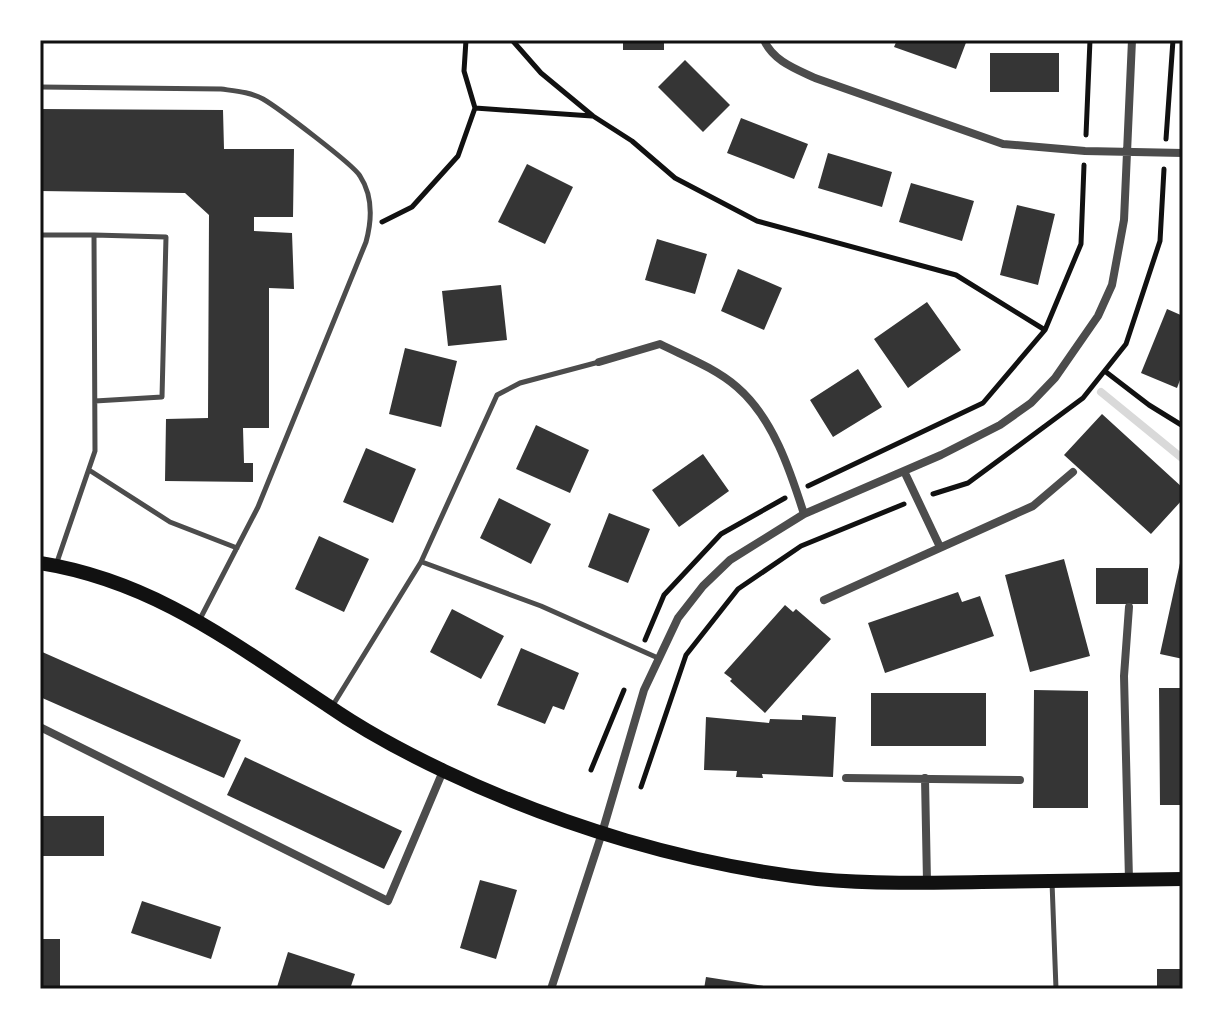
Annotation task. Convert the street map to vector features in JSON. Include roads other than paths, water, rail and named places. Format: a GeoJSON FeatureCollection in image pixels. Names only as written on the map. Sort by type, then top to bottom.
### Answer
{"type":"FeatureCollection","features":[{"type":"Feature","properties":{"kind":"main road"},"geometry":{"type":"LineString","coordinates":[[40,563],[106,579],[147,595],[199,620],[331,708],[443,771],[602,833],[698,858],[780,874],[842,880],[1183,879]]}},
{"type":"Feature","properties":{"kind":"street"},"geometry":{"type":"LineString","coordinates":[[764,40],[769,52],[803,72],[1003,144],[1085,151],[1183,153]]}},
{"type":"Feature","properties":{"kind":"street"},"geometry":{"type":"LineString","coordinates":[[551,989],[644,690],[678,618],[703,586],[730,560],[804,514],[1000,425],[1031,403],[1055,378],[1098,316],[1112,285],[1124,220],[1132,40]]}},
{"type":"Feature","properties":{"kind":"street"},"geometry":{"type":"LineString","coordinates":[[599,362],[660,344],[713,370],[738,387],[761,414],[777,443],[804,514]]}},
{"type":"Feature","properties":{"kind":"street"},"geometry":{"type":"LineString","coordinates":[[904,471],[940,547]]}},
{"type":"Feature","properties":{"kind":"street"},"geometry":{"type":"LineString","coordinates":[[824,600],[1033,506],[1073,472]]}},
{"type":"Feature","properties":{"kind":"street"},"geometry":{"type":"LineString","coordinates":[[1129,607],[1124,676],[1129,880]]}},
{"type":"Feature","properties":{"kind":"street"},"geometry":{"type":"LineString","coordinates":[[40,727],[388,901],[443,771]]}},
{"type":"Feature","properties":{"kind":"street"},"geometry":{"type":"LineString","coordinates":[[846,778],[1020,780]]}},
{"type":"Feature","properties":{"kind":"street"},"geometry":{"type":"LineString","coordinates":[[925,778],[927,882]]}},
{"type":"Feature","properties":{"kind":"lane"},"geometry":{"type":"LineString","coordinates":[[40,87],[221,89],[261,98],[359,173],[371,208],[370,228],[258,507],[199,620]]}},
{"type":"Feature","properties":{"kind":"lane"},"geometry":{"type":"LineString","coordinates":[[40,235],[166,237],[162,397],[95,401]]}},
{"type":"Feature","properties":{"kind":"lane"},"geometry":{"type":"LineString","coordinates":[[56,566],[95,451],[94,235]]}},
{"type":"Feature","properties":{"kind":"lane"},"geometry":{"type":"LineString","coordinates":[[331,708],[421,562],[497,395],[520,383],[599,362]]}},
{"type":"Feature","properties":{"kind":"lane"},"geometry":{"type":"LineString","coordinates":[[89,470],[170,522],[237,548]]}},
{"type":"Feature","properties":{"kind":"lane"},"geometry":{"type":"LineString","coordinates":[[421,562],[541,606],[658,658]]}},
{"type":"Feature","properties":{"kind":"lane"},"geometry":{"type":"LineString","coordinates":[[1052,881],[1056,989]]}},
{"type":"Feature","properties":{"kind":"waterway"},"geometry":{"type":"LineString","coordinates":[[1101,392],[1183,459]]}}]}
